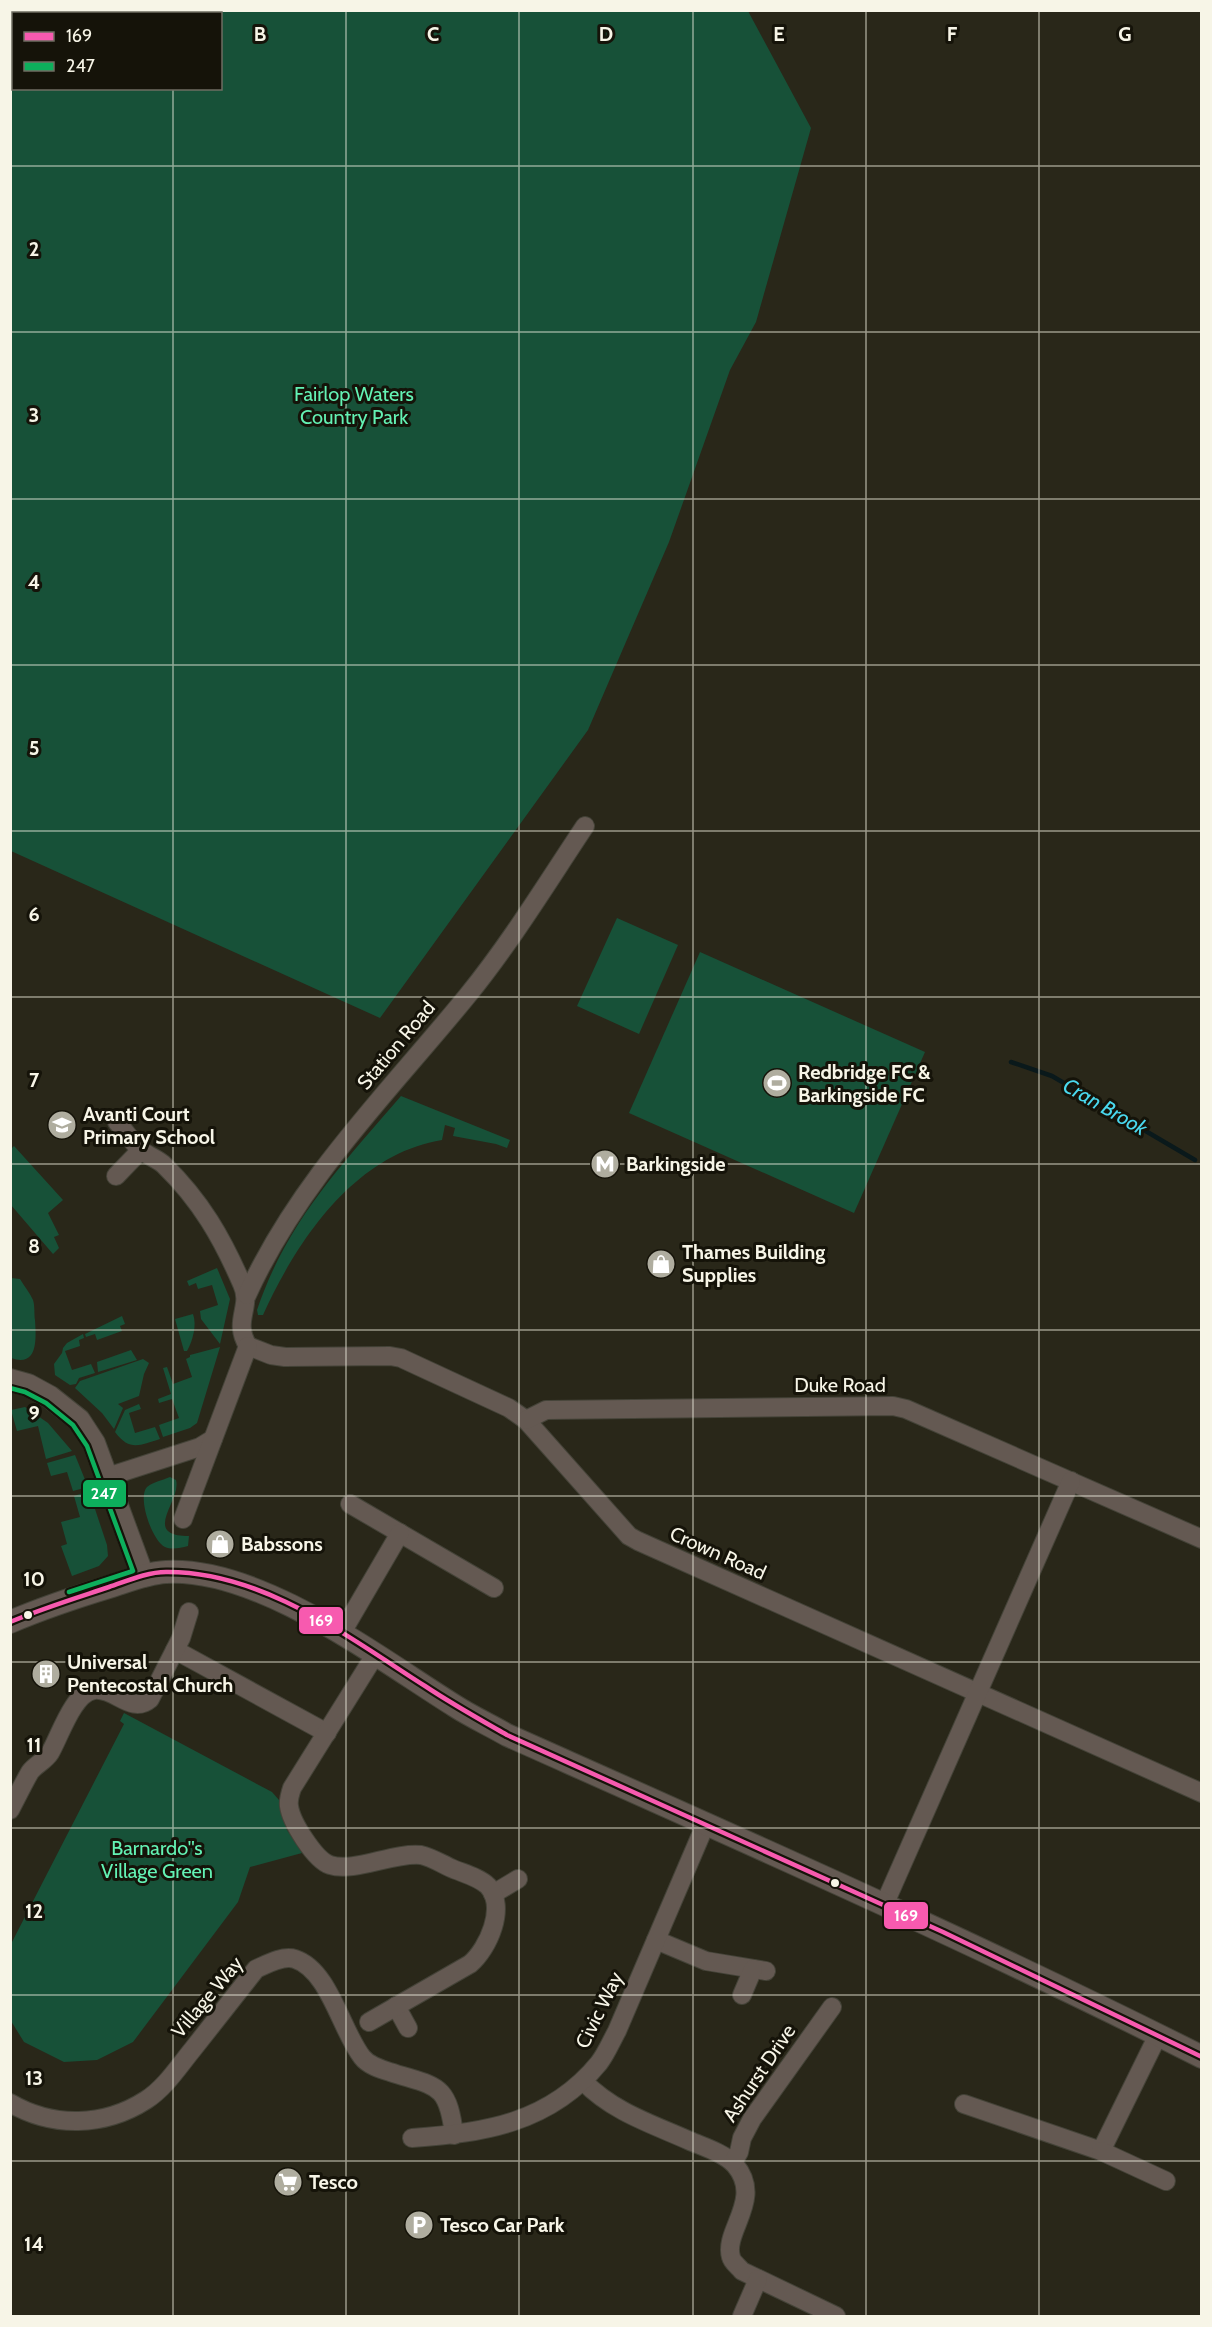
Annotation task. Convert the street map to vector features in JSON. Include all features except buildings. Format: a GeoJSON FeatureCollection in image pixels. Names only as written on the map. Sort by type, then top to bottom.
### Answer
{"type":"FeatureCollection","features":[{"type":"Feature","properties":{"kind":"street","name":"Station Road"},"geometry":{"type":"LineString","coordinates":[[248,1346],[241,1335],[241,1321],[247,1295],[278,1233],[323,1167],[421,1052],[484,973],[585,826]]}},
{"type":"Feature","properties":{"kind":"street"},"geometry":{"type":"LineString","coordinates":[[117,1122],[141,1150],[163,1163],[209,1218],[223,1241],[247,1295]]}},
{"type":"Feature","properties":{"kind":"street"},"geometry":{"type":"LineString","coordinates":[[116,1176],[141,1150]]}},
{"type":"Feature","properties":{"kind":"street"},"geometry":{"type":"LineString","coordinates":[[183,1519],[248,1346]]}},
{"type":"Feature","properties":{"kind":"street","name":"Crown Road"},"geometry":{"type":"LineString","coordinates":[[248,1346],[271,1355],[285,1357],[401,1358],[509,1408],[526,1420],[629,1536],[1202,1793]]}},
{"type":"Feature","properties":{"kind":"street"},"geometry":{"type":"LineString","coordinates":[[10,1380],[28,1385],[50,1397],[79,1420],[94,1443],[143,1576]]}},
{"type":"Feature","properties":{"kind":"street","name":"Duke Road"},"geometry":{"type":"LineString","coordinates":[[526,1420],[546,1410],[893,1406],[906,1409],[1202,1539]]}},
{"type":"Feature","properties":{"kind":"street"},"geometry":{"type":"LineString","coordinates":[[107,1477],[200,1447],[213,1439]]}},
{"type":"Feature","properties":{"kind":"street"},"geometry":{"type":"LineString","coordinates":[[885,1903],[1071,1481]]}},
{"type":"Feature","properties":{"kind":"street"},"geometry":{"type":"LineString","coordinates":[[350,1504],[494,1588]]}},
{"type":"Feature","properties":{"kind":"street"},"geometry":{"type":"LineString","coordinates":[[341,1634],[400,1533]]}},
{"type":"Feature","properties":{"kind":"street"},"geometry":{"type":"LineString","coordinates":[[10,1622],[143,1576],[165,1572],[190,1573],[231,1580],[280,1600],[341,1634],[460,1709],[507,1735],[885,1903],[1038,1975],[1202,2057]]}},
{"type":"Feature","properties":{"kind":"street"},"geometry":{"type":"LineString","coordinates":[[10,1810],[31,1770],[48,1755],[75,1703],[83,1695],[94,1690],[107,1690],[136,1705],[144,1704],[150,1699],[176,1650],[189,1612]]}},
{"type":"Feature","properties":{"kind":"street"},"geometry":{"type":"LineString","coordinates":[[176,1650],[327,1733]]}},
{"type":"Feature","properties":{"kind":"street"},"geometry":{"type":"LineString","coordinates":[[369,2022],[457,1972],[479,1956],[486,1946],[496,1912],[493,1894],[483,1882],[424,1856],[404,1856],[342,1866],[331,1865],[317,1857],[291,1813],[289,1797],[292,1788],[375,1655]]}},
{"type":"Feature","properties":{"kind":"street","name":"Civic Way"},"geometry":{"type":"LineString","coordinates":[[412,2138],[454,2135],[501,2127],[556,2102],[583,2081],[600,2062],[617,2031],[706,1823]]}},
{"type":"Feature","properties":{"kind":"street"},"geometry":{"type":"LineString","coordinates":[[493,1894],[519,1879]]}},
{"type":"Feature","properties":{"kind":"street"},"geometry":{"type":"LineString","coordinates":[[656,1940],[706,1960],[760,1970],[742,1995]]}},
{"type":"Feature","properties":{"kind":"street","name":"Village Way"},"geometry":{"type":"LineString","coordinates":[[10,2103],[35,2115],[84,2123],[117,2114],[147,2099],[172,2075],[256,1969],[276,1960],[295,1959],[315,1971],[362,2057],[380,2069],[438,2089],[449,2103],[454,2135]]}},
{"type":"Feature","properties":{"kind":"street"},"geometry":{"type":"LineString","coordinates":[[396,2006],[408,2028]]}},
{"type":"Feature","properties":{"kind":"street","name":"Ashurst Drive"},"geometry":{"type":"LineString","coordinates":[[733,2162],[752,2119],[832,2007]]}},
{"type":"Feature","properties":{"kind":"street"},"geometry":{"type":"LineString","coordinates":[[1101,2151],[1158,2035]]}},
{"type":"Feature","properties":{"kind":"street"},"geometry":{"type":"LineString","coordinates":[[583,2081],[604,2101],[620,2110],[718,2153],[733,2162],[744,2181],[745,2199],[729,2251],[731,2260],[742,2271],[836,2316]]}},
{"type":"Feature","properties":{"kind":"street"},"geometry":{"type":"LineString","coordinates":[[964,2104],[1101,2151],[1166,2181]]}},
{"type":"Feature","properties":{"kind":"street"},"geometry":{"type":"LineString","coordinates":[[742,2316],[758,2279]]}},
{"type":"Feature","properties":{"kind":"green space","name":"Fairlop Waters Country Park"},"geometry":{"type":"Polygon","coordinates":[[[11,10],[748,11],[811,128],[756,322],[730,370],[669,542],[588,730],[380,1018],[11,851],[11,10]]]}},
{"type":"Feature","properties":{"kind":"green space"},"geometry":{"type":"Polygon","coordinates":[[[617,918],[678,945],[639,1034],[577,1006],[617,918]]]}},
{"type":"Feature","properties":{"kind":"green space","name":"Redbridge FC & Barkingside FC"},"geometry":{"type":"Polygon","coordinates":[[[700,952],[925,1052],[854,1213],[629,1113],[700,952]]]}},
{"type":"Feature","properties":{"kind":"green space"},"geometry":{"type":"Polygon","coordinates":[[[401,1096],[510,1140],[507,1148],[453,1136],[455,1128],[445,1125],[442,1140],[411,1148],[382,1163],[356,1182],[312,1230],[293,1258],[263,1315],[258,1315],[257,1310],[269,1278],[300,1222],[337,1171],[401,1096]]]}},
{"type":"Feature","properties":{"kind":"green space"},"geometry":{"type":"Polygon","coordinates":[[[14,1146],[63,1200],[48,1213],[59,1235],[54,1237],[59,1248],[53,1254],[11,1205],[11,1149],[14,1146]]]}},
{"type":"Feature","properties":{"kind":"green space"},"geometry":{"type":"Polygon","coordinates":[[[217,1268],[230,1299],[220,1344],[201,1319],[200,1311],[218,1305],[212,1285],[198,1289],[196,1283],[189,1286],[187,1281],[217,1268]]]}},
{"type":"Feature","properties":{"kind":"green space"},"geometry":{"type":"Polygon","coordinates":[[[11,1278],[20,1279],[32,1297],[34,1305],[36,1335],[34,1349],[27,1359],[11,1358],[11,1278]]]}},
{"type":"Feature","properties":{"kind":"green space"},"geometry":{"type":"Polygon","coordinates":[[[193,1314],[195,1323],[193,1337],[187,1351],[184,1351],[175,1319],[193,1314]]]}},
{"type":"Feature","properties":{"kind":"green space"},"geometry":{"type":"Polygon","coordinates":[[[122,1316],[125,1324],[120,1326],[122,1331],[97,1340],[95,1334],[86,1337],[85,1334],[122,1316]]]}},
{"type":"Feature","properties":{"kind":"green space"},"geometry":{"type":"Polygon","coordinates":[[[83,1334],[84,1338],[79,1340],[80,1346],[65,1351],[72,1370],[91,1364],[95,1373],[79,1378],[76,1384],[70,1385],[55,1375],[54,1364],[67,1343],[83,1334]]]}},
{"type":"Feature","properties":{"kind":"green space"},"geometry":{"type":"Polygon","coordinates":[[[220,1347],[197,1423],[190,1428],[163,1437],[159,1425],[179,1418],[172,1399],[159,1403],[158,1399],[171,1394],[163,1368],[167,1367],[173,1384],[192,1377],[186,1359],[190,1355],[220,1347]]]}},
{"type":"Feature","properties":{"kind":"green space"},"geometry":{"type":"Polygon","coordinates":[[[131,1350],[137,1360],[98,1372],[97,1362],[131,1350]]]}},
{"type":"Feature","properties":{"kind":"green space"},"geometry":{"type":"Polygon","coordinates":[[[143,1359],[149,1363],[139,1396],[118,1404],[123,1408],[114,1429],[102,1413],[75,1388],[80,1381],[143,1359]]]}},
{"type":"Feature","properties":{"kind":"green space"},"geometry":{"type":"Polygon","coordinates":[[[139,1404],[141,1409],[129,1413],[135,1433],[155,1427],[160,1439],[141,1445],[131,1445],[115,1432],[125,1410],[139,1404]]]}},
{"type":"Feature","properties":{"kind":"green space"},"geometry":{"type":"Polygon","coordinates":[[[25,1407],[48,1423],[72,1451],[46,1459],[38,1426],[17,1431],[11,1410],[25,1407]]]}},
{"type":"Feature","properties":{"kind":"green space"},"geometry":{"type":"Polygon","coordinates":[[[75,1455],[88,1487],[73,1491],[67,1472],[51,1476],[47,1463],[75,1455]]]}},
{"type":"Feature","properties":{"kind":"green space"},"geometry":{"type":"Polygon","coordinates":[[[170,1477],[176,1480],[176,1488],[165,1524],[167,1530],[175,1534],[189,1536],[188,1546],[165,1547],[155,1536],[147,1518],[144,1492],[155,1482],[170,1477]]]}},
{"type":"Feature","properties":{"kind":"green space"},"geometry":{"type":"Polygon","coordinates":[[[89,1491],[107,1545],[108,1556],[99,1566],[72,1576],[61,1546],[67,1544],[61,1522],[80,1517],[74,1496],[89,1491]]]}},
{"type":"Feature","properties":{"kind":"green space","name":"Barnardo''s Village Green"},"geometry":{"type":"Polygon","coordinates":[[[124,1713],[272,1792],[279,1800],[287,1830],[302,1853],[250,1867],[238,1902],[133,2042],[97,2060],[64,2062],[24,2042],[11,2021],[11,1944],[124,1724],[120,1721],[124,1713]]]}},
{"type":"Feature","properties":{"kind":"waterway","name":"Cran Brook"},"geometry":{"type":"LineString","coordinates":[[1011,1062],[1052,1076],[1195,1160]]}},
{"type":"Feature","properties":{"kind":"transit line","name":"247"},"geometry":{"type":"LineString","coordinates":[[10,1388],[25,1392],[46,1403],[73,1425],[87,1446],[133,1571],[69,1592]]}},
{"type":"Feature","properties":{"kind":"transit line","name":"169"},"geometry":{"type":"LineString","coordinates":[[10,1622],[144,1575],[159,1572],[202,1575],[236,1582],[303,1610],[335,1628],[445,1699],[507,1735],[943,1932],[1202,2057]]}},
{"type":"Feature","properties":{"kind":"place","name":"Redbridge FC & Barkingside FC"},"geometry":{"type":"Point","coordinates":[777,1083]}},
{"type":"Feature","properties":{"kind":"place","name":"Avanti Court Primary School"},"geometry":{"type":"Point","coordinates":[62,1125]}},
{"type":"Feature","properties":{"kind":"place","name":"Barkingside"},"geometry":{"type":"Point","coordinates":[605,1164]}},
{"type":"Feature","properties":{"kind":"place","name":"Thames Building Supplies"},"geometry":{"type":"Point","coordinates":[661,1264]}},
{"type":"Feature","properties":{"kind":"place","name":"Babssons"},"geometry":{"type":"Point","coordinates":[220,1544]}},
{"type":"Feature","properties":{"kind":"place","name":"Universal Pentecostal Church"},"geometry":{"type":"Point","coordinates":[46,1674]}},
{"type":"Feature","properties":{"kind":"place","name":"Tesco"},"geometry":{"type":"Point","coordinates":[288,2182]}},
{"type":"Feature","properties":{"kind":"place","name":"Tesco Car Park"},"geometry":{"type":"Point","coordinates":[419,2225]}}]}
